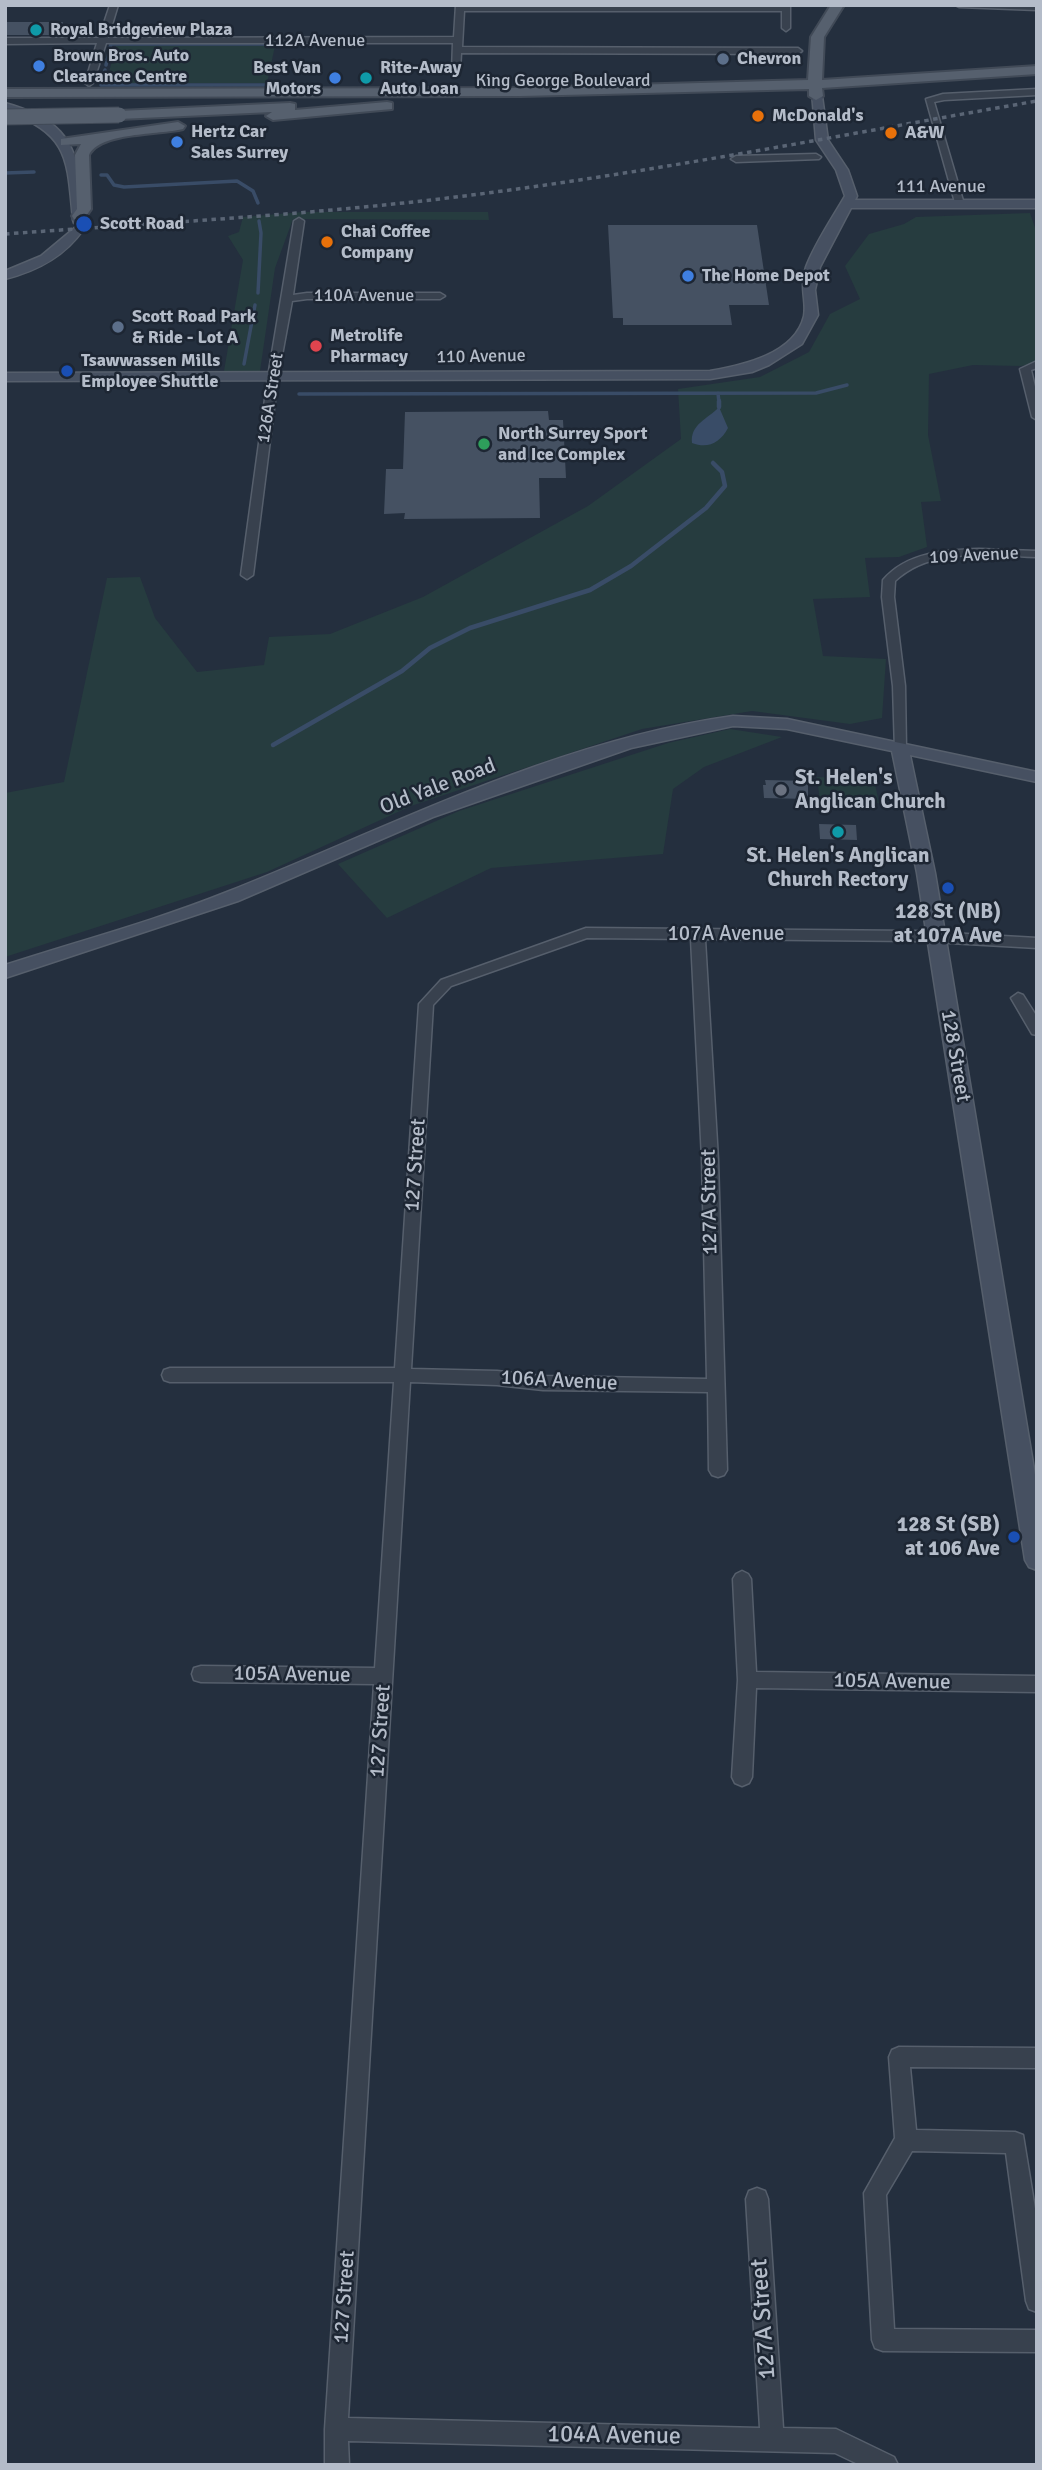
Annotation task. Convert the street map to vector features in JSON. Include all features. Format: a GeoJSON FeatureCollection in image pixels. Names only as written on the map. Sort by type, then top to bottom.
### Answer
{"type":"FeatureCollection","features":[{"type":"Feature","properties":{"kind":"main road"},"geometry":{"type":"LineString","coordinates":[[809,90],[816,38],[825,20],[838,5]]}},
{"type":"Feature","properties":{"kind":"main road"},"geometry":{"type":"LineString","coordinates":[[799,43],[799,70],[809,90],[822,141],[842,170],[851,196],[845,204],[836,194],[809,142]]}},
{"type":"Feature","properties":{"kind":"main road"},"geometry":{"type":"LineString","coordinates":[[772,87],[799,70]]}},
{"type":"Feature","properties":{"kind":"main road","name":"King George Boulevard"},"geometry":{"type":"LineString","coordinates":[[5,93],[416,92],[772,87],[809,90],[872,82],[1037,71]]}},
{"type":"Feature","properties":{"kind":"main road","name":"King George Boulevard"},"geometry":{"type":"LineString","coordinates":[[5,117],[809,90],[1037,79]]}},
{"type":"Feature","properties":{"kind":"main road"},"geometry":{"type":"LineString","coordinates":[[5,125],[84,103],[125,98],[416,92]]}},
{"type":"Feature","properties":{"kind":"main road"},"geometry":{"type":"LineString","coordinates":[[66,142],[192,124],[436,101]]}},
{"type":"Feature","properties":{"kind":"main road"},"geometry":{"type":"LineString","coordinates":[[5,107],[31,116],[54,129],[66,142],[72,164],[78,222]]}},
{"type":"Feature","properties":{"kind":"main road"},"geometry":{"type":"LineString","coordinates":[[5,275],[48,257],[66,244],[84,209],[82,155],[86,147],[100,137]]}},
{"type":"Feature","properties":{"kind":"main road","name":"111 Avenue"},"geometry":{"type":"LineString","coordinates":[[845,204],[1037,204]]}},
{"type":"Feature","properties":{"kind":"main road","name":"110 Avenue"},"geometry":{"type":"LineString","coordinates":[[5,377],[710,375],[747,369],[790,348],[806,329],[811,315],[809,278],[845,204]]}},
{"type":"Feature","properties":{"kind":"main road","name":"Old Yale Road"},"geometry":{"type":"LineString","coordinates":[[5,972],[232,897],[427,813],[526,777],[670,732],[733,721],[766,722],[809,728],[1037,777]]}},
{"type":"Feature","properties":{"kind":"main road","name":"128 Street"},"geometry":{"type":"LineString","coordinates":[[900,748],[926,873],[1030,1482],[1037,1560]]}},
{"type":"Feature","properties":{"kind":"street"},"geometry":{"type":"LineString","coordinates":[[89,83],[114,5]]}},
{"type":"Feature","properties":{"kind":"street"},"geometry":{"type":"LineString","coordinates":[[958,5],[1037,8]]}},
{"type":"Feature","properties":{"kind":"street"},"geometry":{"type":"LineString","coordinates":[[456,71],[460,7],[786,7],[786,28]]}},
{"type":"Feature","properties":{"kind":"street","name":"112A Avenue"},"geometry":{"type":"LineString","coordinates":[[5,41],[457,45],[799,43]]}},
{"type":"Feature","properties":{"kind":"street"},"geometry":{"type":"LineString","coordinates":[[959,204],[929,101],[943,97],[1037,92]]}},
{"type":"Feature","properties":{"kind":"street"},"geometry":{"type":"LineString","coordinates":[[736,159],[822,166]]}},
{"type":"Feature","properties":{"kind":"street","name":"126A Street"},"geometry":{"type":"LineString","coordinates":[[247,575],[273,377],[299,221]]}},
{"type":"Feature","properties":{"kind":"street","name":"110A Avenue"},"geometry":{"type":"LineString","coordinates":[[288,299],[307,296],[440,296]]}},
{"type":"Feature","properties":{"kind":"street"},"geometry":{"type":"LineString","coordinates":[[1031,366],[1037,417]]}},
{"type":"Feature","properties":{"kind":"street","name":"109 Avenue"},"geometry":{"type":"LineString","coordinates":[[912,562],[945,555],[1037,554]]}},
{"type":"Feature","properties":{"kind":"street","name":"128 Street"},"geometry":{"type":"LineString","coordinates":[[900,748],[897,652],[887,588],[894,573],[912,562]]}},
{"type":"Feature","properties":{"kind":"street","name":"107A Avenue"},"geometry":{"type":"LineString","coordinates":[[431,998],[446,983],[586,933],[935,937],[1037,943]]}},
{"type":"Feature","properties":{"kind":"street","name":"127A Street"},"geometry":{"type":"LineString","coordinates":[[698,934],[710,1159],[718,1470]]}},
{"type":"Feature","properties":{"kind":"street","name":"127 Street"},"geometry":{"type":"LineString","coordinates":[[337,2465],[337,2430],[426,1004],[431,998]]}},
{"type":"Feature","properties":{"kind":"street"},"geometry":{"type":"LineString","coordinates":[[1018,998],[1037,1030]]}},
{"type":"Feature","properties":{"kind":"street","name":"106A Avenue"},"geometry":{"type":"LineString","coordinates":[[170,1375],[403,1375],[496,1378],[543,1383],[714,1386]]}},
{"type":"Feature","properties":{"kind":"street"},"geometry":{"type":"LineString","coordinates":[[742,1579],[747,1680],[742,1776]]}},
{"type":"Feature","properties":{"kind":"street","name":"105A Avenue"},"geometry":{"type":"LineString","coordinates":[[201,1674],[384,1676]]}},
{"type":"Feature","properties":{"kind":"street","name":"105A Avenue"},"geometry":{"type":"LineString","coordinates":[[747,1680],[1037,1684]]}},
{"type":"Feature","properties":{"kind":"street"},"geometry":{"type":"LineString","coordinates":[[1037,2059],[899,2057],[906,2140],[875,2193],[883,2340],[1037,2341]]}},
{"type":"Feature","properties":{"kind":"street"},"geometry":{"type":"LineString","coordinates":[[906,2140],[1015,2143],[1037,2301]]}},
{"type":"Feature","properties":{"kind":"street","name":"127A Street"},"geometry":{"type":"LineString","coordinates":[[757,2199],[772,2439]]}},
{"type":"Feature","properties":{"kind":"street","name":"104A Avenue"},"geometry":{"type":"LineString","coordinates":[[337,2430],[836,2441],[886,2465]]}},
{"type":"Feature","properties":{"kind":"green space"},"geometry":{"type":"Polygon","coordinates":[[[116,46],[275,46],[267,83],[106,83],[116,46]]]}},
{"type":"Feature","properties":{"kind":"green space"},"geometry":{"type":"Polygon","coordinates":[[[303,212],[488,212],[489,220],[293,219],[275,268],[260,371],[224,371],[243,260],[228,236],[239,232],[243,217],[303,212]]]}},
{"type":"Feature","properties":{"kind":"green space"},"geometry":{"type":"Polygon","coordinates":[[[1030,213],[1037,234],[1037,363],[1021,366],[973,365],[929,374],[928,435],[941,501],[921,502],[927,547],[899,557],[865,558],[870,597],[813,599],[823,656],[886,659],[882,718],[850,724],[752,711],[642,729],[411,806],[267,872],[5,957],[5,793],[64,782],[107,578],[140,577],[155,618],[197,672],[264,665],[269,637],[330,634],[423,597],[588,506],[681,439],[678,389],[760,377],[809,352],[830,314],[860,299],[845,266],[869,234],[904,224],[916,217],[1030,213]]]}},
{"type":"Feature","properties":{"kind":"green space"},"geometry":{"type":"Polygon","coordinates":[[[730,729],[782,737],[704,767],[673,789],[663,854],[491,868],[387,918],[338,864],[459,811],[668,743],[730,729]]]}},
{"type":"Feature","properties":{"kind":"green space"},"geometry":{"type":"Polygon","coordinates":[[[817,777],[874,779],[879,803],[820,802],[817,777]]]}},
{"type":"Feature","properties":{"kind":"water"},"geometry":{"type":"Polygon","coordinates":[[[719,407],[728,428],[725,433],[708,445],[692,443],[697,426],[719,407]]]}},
{"type":"Feature","properties":{"kind":"building","name":"Royal Bridgeview Plaza"},"geometry":{"type":"Polygon","coordinates":[[[5,22],[63,22],[58,35],[5,35],[5,22]]]}},
{"type":"Feature","properties":{"kind":"building","name":"The Home Depot"},"geometry":{"type":"Polygon","coordinates":[[[608,225],[757,225],[769,305],[729,305],[732,325],[623,325],[623,318],[613,318],[608,225]]]}},
{"type":"Feature","properties":{"kind":"building","name":"North Surrey Sport and Ice Complex"},"geometry":{"type":"Polygon","coordinates":[[[548,411],[549,420],[563,420],[566,478],[539,478],[540,518],[404,519],[405,513],[384,514],[386,469],[403,469],[405,412],[548,411]]]}},
{"type":"Feature","properties":{"kind":"building","name":"St. Helen's Anglican Church"},"geometry":{"type":"Polygon","coordinates":[[[765,780],[808,781],[808,799],[764,798],[765,780]]]}},
{"type":"Feature","properties":{"kind":"building","name":"St. Helen's Anglican Church Rectory"},"geometry":{"type":"Polygon","coordinates":[[[819,824],[856,825],[857,840],[820,839],[819,824]]]}},
{"type":"Feature","properties":{"kind":"waterway"},"geometry":{"type":"LineString","coordinates":[[106,65],[111,44],[276,44]]}},
{"type":"Feature","properties":{"kind":"waterway"},"geometry":{"type":"LineString","coordinates":[[105,70],[101,85],[268,85]]}},
{"type":"Feature","properties":{"kind":"waterway"},"geometry":{"type":"LineString","coordinates":[[5,173],[34,172]]}},
{"type":"Feature","properties":{"kind":"waterway"},"geometry":{"type":"LineString","coordinates":[[101,175],[107,175],[114,185],[124,187],[237,181],[253,191],[258,203]]}},
{"type":"Feature","properties":{"kind":"waterway"},"geometry":{"type":"LineString","coordinates":[[258,293],[261,233],[259,221]]}},
{"type":"Feature","properties":{"kind":"waterway"},"geometry":{"type":"LineString","coordinates":[[244,364],[255,305]]}},
{"type":"Feature","properties":{"kind":"waterway"},"geometry":{"type":"LineString","coordinates":[[718,393],[816,393],[847,385]]}},
{"type":"Feature","properties":{"kind":"waterway"},"geometry":{"type":"LineString","coordinates":[[299,394],[718,393]]}},
{"type":"Feature","properties":{"kind":"waterway"},"geometry":{"type":"LineString","coordinates":[[718,393],[719,403]]}},
{"type":"Feature","properties":{"kind":"waterway"},"geometry":{"type":"LineString","coordinates":[[273,745],[402,671],[430,648],[470,628],[590,590],[631,566],[706,508],[725,486],[722,472],[713,463]]}},
{"type":"Feature","properties":{"kind":"railway"},"geometry":{"type":"LineString","coordinates":[[5,234],[311,212],[434,200],[699,161],[1037,101]]}},
{"type":"Feature","properties":{"kind":"place","name":"Royal Bridgeview Plaza"},"geometry":{"type":"Point","coordinates":[36,30]}},
{"type":"Feature","properties":{"kind":"place","name":"Chevron"},"geometry":{"type":"Point","coordinates":[723,59]}},
{"type":"Feature","properties":{"kind":"place","name":"Brown Bros. Auto Clearance Centre"},"geometry":{"type":"Point","coordinates":[39,66]}},
{"type":"Feature","properties":{"kind":"place","name":"Best Van Motors"},"geometry":{"type":"Point","coordinates":[335,78]}},
{"type":"Feature","properties":{"kind":"place","name":"Rite-Away Auto Loan"},"geometry":{"type":"Point","coordinates":[366,78]}},
{"type":"Feature","properties":{"kind":"place","name":"McDonald's"},"geometry":{"type":"Point","coordinates":[758,116]}},
{"type":"Feature","properties":{"kind":"place","name":"A&W"},"geometry":{"type":"Point","coordinates":[891,133]}},
{"type":"Feature","properties":{"kind":"place","name":"Hertz Car Sales Surrey"},"geometry":{"type":"Point","coordinates":[177,142]}},
{"type":"Feature","properties":{"kind":"place","name":"Scott Road"},"geometry":{"type":"Point","coordinates":[84,224]}},
{"type":"Feature","properties":{"kind":"place","name":"Chai Coffee Company"},"geometry":{"type":"Point","coordinates":[327,242]}},
{"type":"Feature","properties":{"kind":"place","name":"The Home Depot"},"geometry":{"type":"Point","coordinates":[688,276]}},
{"type":"Feature","properties":{"kind":"place","name":"Scott Road Park & Ride - Lot A"},"geometry":{"type":"Point","coordinates":[118,327]}},
{"type":"Feature","properties":{"kind":"place","name":"Metrolife Pharmacy"},"geometry":{"type":"Point","coordinates":[316,346]}},
{"type":"Feature","properties":{"kind":"place","name":"Tsawwassen Mills Employee Shuttle"},"geometry":{"type":"Point","coordinates":[67,371]}},
{"type":"Feature","properties":{"kind":"place","name":"North Surrey Sport and Ice Complex"},"geometry":{"type":"Point","coordinates":[484,444]}},
{"type":"Feature","properties":{"kind":"place","name":"St. Helen's Anglican Church"},"geometry":{"type":"Point","coordinates":[781,790]}},
{"type":"Feature","properties":{"kind":"place","name":"St. Helen's Anglican Church Rectory"},"geometry":{"type":"Point","coordinates":[838,832]}},
{"type":"Feature","properties":{"kind":"place","name":"128 St (NB) at 107A Ave"},"geometry":{"type":"Point","coordinates":[948,888]}},
{"type":"Feature","properties":{"kind":"place","name":"128 St (SB) at 106 Ave"},"geometry":{"type":"Point","coordinates":[1014,1537]}}]}
